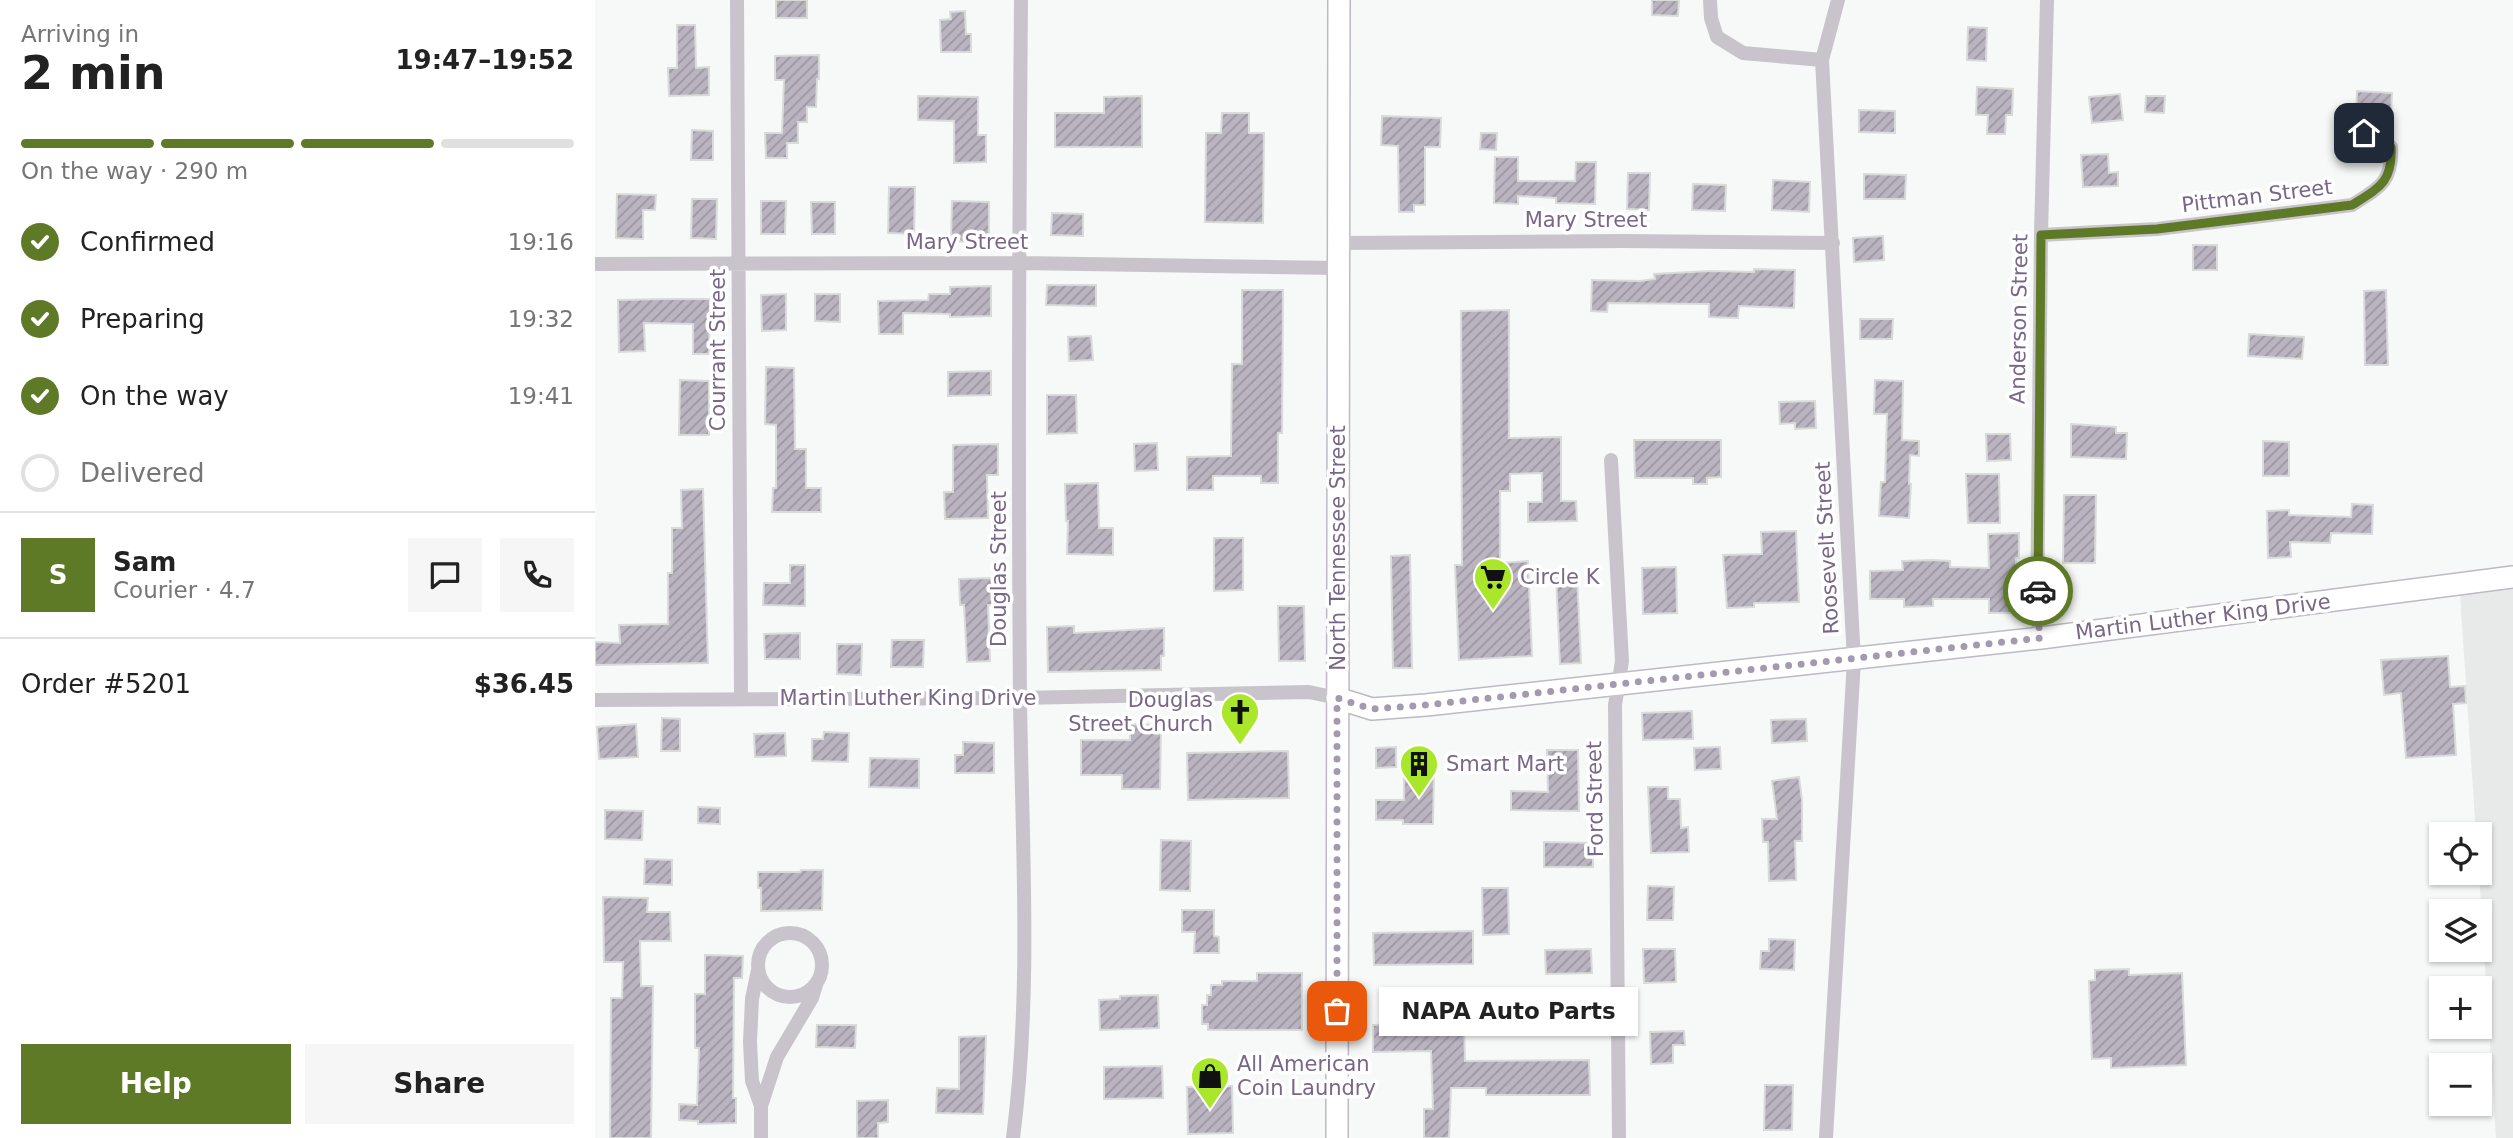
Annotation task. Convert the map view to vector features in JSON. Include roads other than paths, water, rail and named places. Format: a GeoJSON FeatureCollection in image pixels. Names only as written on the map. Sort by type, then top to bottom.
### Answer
{"type":"FeatureCollection","features":[{"type":"Feature","properties":{"kind":"street","name":"Courrant Street"},"geometry":{"type":"LineString","coordinates":[[737,0],[741,699]]}},
{"type":"Feature","properties":{"kind":"street","name":"Douglas Street"},"geometry":{"type":"LineString","coordinates":[[1013,1138],[1022,1056],[1024,995],[1020,698],[1021,0]]}},
{"type":"Feature","properties":{"kind":"street","name":"North Tennessee Street"},"geometry":{"type":"LineString","coordinates":[[1337,1138],[1339,0]]}},
{"type":"Feature","properties":{"kind":"street"},"geometry":{"type":"LineString","coordinates":[[1710,0],[1711,18],[1717,37],[1744,53],[1822,60]]}},
{"type":"Feature","properties":{"kind":"street","name":"Roosevelt Street"},"geometry":{"type":"LineString","coordinates":[[1826,1138],[1854,660],[1822,60],[1838,0]]}},
{"type":"Feature","properties":{"kind":"street","name":"Anderson Street"},"geometry":{"type":"LineString","coordinates":[[2041,638],[2037,616],[2041,235],[2047,0]]}},
{"type":"Feature","properties":{"kind":"street","name":"Pittman Street"},"geometry":{"type":"LineString","coordinates":[[2041,235],[2157,229],[2352,205],[2378,189],[2392,167],[2391,147],[2379,138],[2364,133],[2351,120]]}},
{"type":"Feature","properties":{"kind":"street","name":"Mary Street"},"geometry":{"type":"LineString","coordinates":[[1339,243],[1833,243]]}},
{"type":"Feature","properties":{"kind":"street","name":"Mary Street"},"geometry":{"type":"LineString","coordinates":[[595,264],[1020,263],[1339,268]]}},
{"type":"Feature","properties":{"kind":"street","name":"Ford Street"},"geometry":{"type":"LineString","coordinates":[[1611,460],[1622,661],[1615,705],[1619,1138]]}},
{"type":"Feature","properties":{"kind":"street","name":"Martin Luther King Drive"},"geometry":{"type":"LineString","coordinates":[[595,700],[1020,698],[1309,692],[1372,709],[1854,660],[2513,577]]}},
{"type":"Feature","properties":{"kind":"street"},"geometry":{"type":"LineString","coordinates":[[761,1106],[752,1081],[750,1042],[752,999],[759,970],[759,957],[765,946],[774,938],[799,934],[810,940],[818,949],[822,961],[821,974],[812,998],[777,1056],[761,1106],[761,1138]]}},
{"type":"Feature","properties":{"kind":"street"},"geometry":{"type":"LineString","coordinates":[[759,970],[762,981],[771,991],[782,996],[795,997],[807,993],[816,985]]}},
{"type":"Feature","properties":{"kind":"place","name":"Circle K"},"geometry":{"type":"Point","coordinates":[1493,611]}},
{"type":"Feature","properties":{"kind":"place","name":"Douglas Street Church"},"geometry":{"type":"Point","coordinates":[1240,746]}},
{"type":"Feature","properties":{"kind":"place","name":"Smart Mart"},"geometry":{"type":"Point","coordinates":[1419,798]}},
{"type":"Feature","properties":{"kind":"place","name":"NAPA Auto Parts"},"geometry":{"type":"Point","coordinates":[1337,1011]}},
{"type":"Feature","properties":{"kind":"place","name":"All American Coin Laundry"},"geometry":{"type":"Point","coordinates":[1210,1110]}}]}
